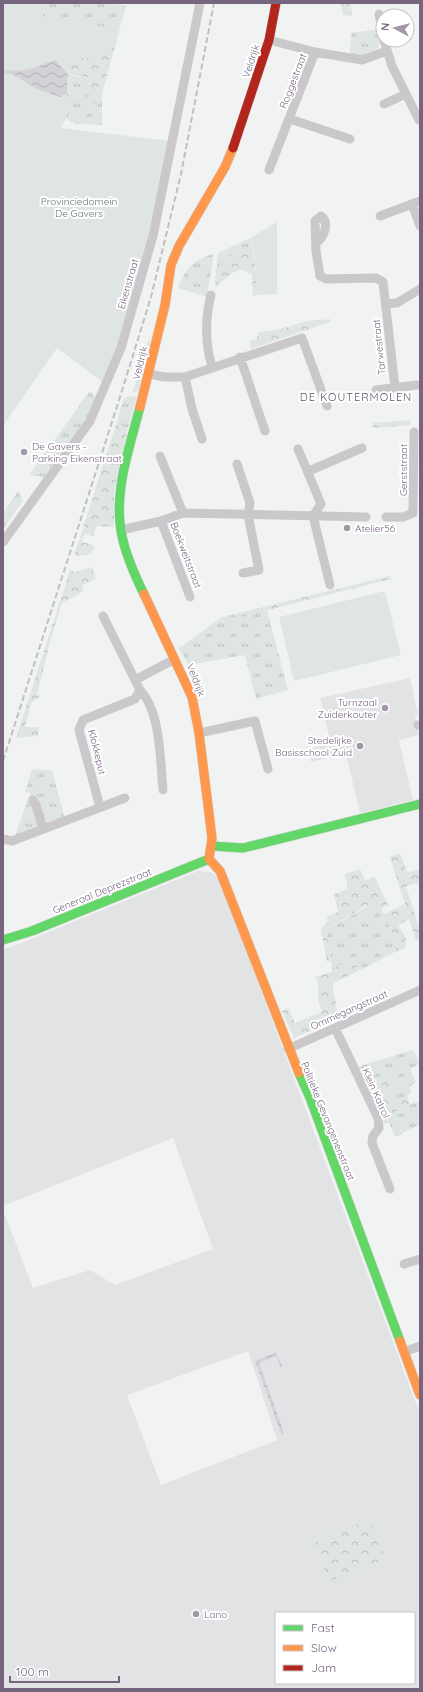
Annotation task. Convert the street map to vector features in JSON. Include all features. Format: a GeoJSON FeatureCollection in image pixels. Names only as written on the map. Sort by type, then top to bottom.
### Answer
{"type":"FeatureCollection","features":[{"type":"Feature","properties":{"kind":"street","name":"Eikenstraat"},"geometry":{"type":"LineString","coordinates":[[3,542],[90,421],[121,348],[153,236],[200,3]]}},
{"type":"Feature","properties":{"kind":"street","name":"Veldrijk"},"geometry":{"type":"LineString","coordinates":[[209,860],[212,846],[199,733],[192,697],[134,574],[125,547],[120,508],[123,476],[165,305],[174,257],[225,167],[237,139],[270,40],[276,3]]}},
{"type":"Feature","properties":{"kind":"street","name":"Roggestraat"},"geometry":{"type":"LineString","coordinates":[[270,40],[315,52],[362,60],[387,51]]}},
{"type":"Feature","properties":{"kind":"street"},"geometry":{"type":"LineString","coordinates":[[386,48],[419,120]]}},
{"type":"Feature","properties":{"kind":"street","name":"Roggestraat"},"geometry":{"type":"LineString","coordinates":[[269,170],[315,52]]}},
{"type":"Feature","properties":{"kind":"street"},"geometry":{"type":"LineString","coordinates":[[384,104],[406,94]]}},
{"type":"Feature","properties":{"kind":"street","name":"Roggestraat"},"geometry":{"type":"LineString","coordinates":[[290,118],[350,139]]}},
{"type":"Feature","properties":{"kind":"street"},"geometry":{"type":"LineString","coordinates":[[380,216],[416,202],[420,226]]}},
{"type":"Feature","properties":{"kind":"street","name":"Tarwestraat"},"geometry":{"type":"LineString","coordinates":[[316,243],[317,268],[320,276],[326,279],[376,278],[383,282],[395,387]]}},
{"type":"Feature","properties":{"kind":"street"},"geometry":{"type":"LineString","coordinates":[[386,304],[397,303],[420,289]]}},
{"type":"Feature","properties":{"kind":"street"},"geometry":{"type":"LineString","coordinates":[[211,295],[207,321],[209,357],[212,366]]}},
{"type":"Feature","properties":{"kind":"street"},"geometry":{"type":"LineString","coordinates":[[148,374],[164,377],[185,377],[212,366],[302,338],[327,406]]}},
{"type":"Feature","properties":{"kind":"street"},"geometry":{"type":"LineString","coordinates":[[240,357],[265,431]]}},
{"type":"Feature","properties":{"kind":"street"},"geometry":{"type":"LineString","coordinates":[[185,377],[192,409],[202,439]]}},
{"type":"Feature","properties":{"kind":"street","name":"Tarwestraat"},"geometry":{"type":"LineString","coordinates":[[376,390],[417,385]]}},
{"type":"Feature","properties":{"kind":"street","name":"Gerststraat"},"geometry":{"type":"LineString","coordinates":[[386,517],[409,516],[417,509],[414,432]]}},
{"type":"Feature","properties":{"kind":"street"},"geometry":{"type":"LineString","coordinates":[[309,472],[362,448]]}},
{"type":"Feature","properties":{"kind":"street"},"geometry":{"type":"LineString","coordinates":[[298,449],[309,472],[321,504],[313,516],[330,585]]}},
{"type":"Feature","properties":{"kind":"street","name":"Boekweitstraat"},"geometry":{"type":"LineString","coordinates":[[160,456],[183,513]]}},
{"type":"Feature","properties":{"kind":"street"},"geometry":{"type":"LineString","coordinates":[[237,464],[250,503],[248,515],[259,570],[243,573]]}},
{"type":"Feature","properties":{"kind":"street","name":"Boekweitstraat"},"geometry":{"type":"LineString","coordinates":[[122,530],[162,521],[183,513],[366,517]]}},
{"type":"Feature","properties":{"kind":"street","name":"Boekweitstraat"},"geometry":{"type":"LineString","coordinates":[[162,521],[190,597]]}},
{"type":"Feature","properties":{"kind":"street"},"geometry":{"type":"LineString","coordinates":[[103,616],[140,690],[146,696],[155,719],[163,790]]}},
{"type":"Feature","properties":{"kind":"street"},"geometry":{"type":"LineString","coordinates":[[135,680],[175,659]]}},
{"type":"Feature","properties":{"kind":"street","name":"Klokkeput"},"geometry":{"type":"LineString","coordinates":[[100,807],[79,730],[80,725],[83,720],[135,699],[140,690]]}},
{"type":"Feature","properties":{"kind":"street"},"geometry":{"type":"LineString","coordinates":[[199,733],[255,720],[268,769]]}},
{"type":"Feature","properties":{"kind":"street"},"geometry":{"type":"LineString","coordinates":[[3,839],[12,841],[125,798]]}},
{"type":"Feature","properties":{"kind":"street"},"geometry":{"type":"LineString","coordinates":[[33,800],[36,805],[43,829]]}},
{"type":"Feature","properties":{"kind":"street"},"geometry":{"type":"LineString","coordinates":[[212,846],[243,848],[420,804]]}},
{"type":"Feature","properties":{"kind":"street","name":"Generaal Deprezstraat"},"geometry":{"type":"LineString","coordinates":[[3,940],[32,931],[209,860]]}},
{"type":"Feature","properties":{"kind":"street","name":"Politieke Gevangenenstraat"},"geometry":{"type":"LineString","coordinates":[[209,860],[213,862],[220,871],[288,1049],[310,1098],[420,1395]]}},
{"type":"Feature","properties":{"kind":"street","name":"Ommegangstraat"},"geometry":{"type":"LineString","coordinates":[[288,1049],[420,990]]}},
{"type":"Feature","properties":{"kind":"street","name":"Klein Katrol"},"geometry":{"type":"LineString","coordinates":[[335,1028],[378,1118],[379,1128],[373,1136],[372,1143],[390,1189]]}},
{"type":"Feature","properties":{"kind":"street"},"geometry":{"type":"LineString","coordinates":[[404,1264],[420,1259]]}},
{"type":"Feature","properties":{"kind":"street"},"geometry":{"type":"LineString","coordinates":[[404,1352],[420,1346]]}},
{"type":"Feature","properties":{"kind":"shaded area","name":"Stedelijke Basisschool Zuid"},"geometry":{"type":"Polygon","coordinates":[[[410,678],[418,715],[415,716],[419,735],[399,740],[413,800],[360,813],[346,754],[311,762],[308,749],[331,743],[320,698],[410,678]]]}},
{"type":"Feature","properties":{"kind":"shaded area"},"geometry":{"type":"Polygon","coordinates":[[[198,871],[211,872],[218,876],[420,1414],[420,1689],[3,1689],[3,1210],[33,1288],[90,1270],[115,1285],[213,1249],[173,1138],[3,1206],[3,949],[14,946],[198,871]],[[248,1351],[127,1395],[161,1485],[277,1440],[248,1351]]]}},
{"type":"Feature","properties":{"kind":"green space","name":"Provinciedomein De Gavers"},"geometry":{"type":"Polygon","coordinates":[[[3,3],[46,3],[42,17],[119,29],[115,46],[105,44],[100,56],[80,59],[72,58],[67,73],[67,117],[61,128],[170,141],[157,202],[134,294],[104,383],[57,348],[3,426],[3,3]]]}},
{"type":"Feature","properties":{"kind":"green space"},"geometry":{"type":"Polygon","coordinates":[[[46,3],[105,3],[126,6],[115,46],[42,17],[46,3]]]}},
{"type":"Feature","properties":{"kind":"green space"},"geometry":{"type":"Polygon","coordinates":[[[341,3],[351,3],[352,16],[343,15],[341,3]]]}},
{"type":"Feature","properties":{"kind":"green space"},"geometry":{"type":"Polygon","coordinates":[[[3,23],[115,46],[102,94],[102,103],[87,102],[89,94],[87,93],[94,78],[72,75],[3,23]]]}},
{"type":"Feature","properties":{"kind":"green space"},"geometry":{"type":"Polygon","coordinates":[[[375,30],[375,48],[378,48],[377,50],[360,56],[350,55],[351,33],[375,30]]]}},
{"type":"Feature","properties":{"kind":"green space"},"geometry":{"type":"Polygon","coordinates":[[[3,37],[67,93],[67,73],[76,77],[94,78],[87,93],[89,94],[88,102],[102,103],[102,125],[77,124],[69,121],[3,37]]]}},
{"type":"Feature","properties":{"kind":"green space"},"geometry":{"type":"Polygon","coordinates":[[[277,222],[277,294],[258,295],[254,249],[250,238],[277,222]]]}},
{"type":"Feature","properties":{"kind":"green space"},"geometry":{"type":"Polygon","coordinates":[[[250,238],[254,254],[251,251],[237,251],[216,270],[218,253],[250,238]]]}},
{"type":"Feature","properties":{"kind":"green space"},"geometry":{"type":"Polygon","coordinates":[[[245,250],[251,251],[254,254],[258,295],[253,296],[252,275],[243,270],[231,274],[215,288],[216,270],[233,253],[245,250]]]}},
{"type":"Feature","properties":{"kind":"green space"},"geometry":{"type":"Polygon","coordinates":[[[214,254],[207,297],[178,288],[184,275],[191,266],[201,259],[214,254]]]}},
{"type":"Feature","properties":{"kind":"green space"},"geometry":{"type":"Polygon","coordinates":[[[331,319],[330,322],[251,349],[250,341],[257,339],[258,332],[278,330],[307,321],[331,319]]]}},
{"type":"Feature","properties":{"kind":"green space"},"geometry":{"type":"Polygon","coordinates":[[[152,331],[139,390],[132,393],[134,387],[152,331]]]}},
{"type":"Feature","properties":{"kind":"green space"},"geometry":{"type":"Polygon","coordinates":[[[90,391],[95,395],[93,404],[74,437],[44,477],[29,475],[90,391]]]}},
{"type":"Feature","properties":{"kind":"green space"},"geometry":{"type":"Polygon","coordinates":[[[130,396],[137,397],[128,428],[116,425],[124,398],[130,396]]]}},
{"type":"Feature","properties":{"kind":"green space"},"geometry":{"type":"Polygon","coordinates":[[[410,420],[411,425],[373,428],[373,423],[410,420]]]}},
{"type":"Feature","properties":{"kind":"green space"},"geometry":{"type":"Polygon","coordinates":[[[116,425],[128,428],[114,491],[114,527],[97,526],[93,536],[84,534],[82,542],[93,545],[95,550],[87,555],[74,556],[116,425]]]}},
{"type":"Feature","properties":{"kind":"green space"},"geometry":{"type":"Polygon","coordinates":[[[18,491],[23,501],[3,529],[3,513],[18,491]]]}},
{"type":"Feature","properties":{"kind":"green space"},"geometry":{"type":"Polygon","coordinates":[[[92,567],[96,579],[82,585],[84,591],[62,603],[51,638],[37,695],[41,696],[31,703],[25,727],[39,727],[38,736],[16,738],[70,570],[75,572],[92,567]]]}},
{"type":"Feature","properties":{"kind":"green space"},"geometry":{"type":"Polygon","coordinates":[[[390,576],[391,579],[236,618],[235,614],[390,576]]]}},
{"type":"Feature","properties":{"kind":"green space"},"geometry":{"type":"Polygon","coordinates":[[[385,591],[401,655],[294,681],[279,617],[385,591]]]}},
{"type":"Feature","properties":{"kind":"green space"},"geometry":{"type":"Polygon","coordinates":[[[267,610],[288,690],[256,699],[245,655],[188,665],[179,648],[222,617],[235,614],[236,618],[267,610]]]}},
{"type":"Feature","properties":{"kind":"green space"},"geometry":{"type":"Polygon","coordinates":[[[32,769],[52,771],[66,822],[15,836],[30,793],[25,792],[32,769]]]}},
{"type":"Feature","properties":{"kind":"green space"},"geometry":{"type":"Polygon","coordinates":[[[400,853],[407,872],[418,870],[420,877],[420,888],[419,883],[406,886],[420,930],[420,939],[416,941],[409,919],[398,925],[405,936],[406,945],[405,948],[395,952],[397,943],[384,914],[405,904],[390,857],[400,853]]]}},
{"type":"Feature","properties":{"kind":"green space"},"geometry":{"type":"Polygon","coordinates":[[[360,869],[365,880],[375,877],[388,905],[382,908],[379,903],[367,905],[326,930],[331,961],[327,962],[321,929],[329,921],[326,917],[338,912],[334,894],[348,889],[345,874],[360,869]]]}},
{"type":"Feature","properties":{"kind":"green space"},"geometry":{"type":"Polygon","coordinates":[[[373,903],[379,903],[397,943],[395,952],[358,971],[354,960],[332,968],[326,930],[373,903]]]}},
{"type":"Feature","properties":{"kind":"green space"},"geometry":{"type":"Polygon","coordinates":[[[354,960],[358,971],[332,984],[339,1018],[294,1038],[282,1011],[288,1008],[295,1023],[322,1012],[318,1000],[318,984],[315,977],[332,972],[332,968],[354,960]]]}},
{"type":"Feature","properties":{"kind":"green space"},"geometry":{"type":"Polygon","coordinates":[[[413,1050],[420,1063],[410,1069],[416,1082],[409,1087],[412,1092],[407,1097],[389,1104],[394,1084],[383,1082],[377,1088],[369,1063],[413,1050]]]}},
{"type":"Feature","properties":{"kind":"green space"},"geometry":{"type":"Polygon","coordinates":[[[369,1063],[377,1088],[387,1078],[392,1080],[394,1084],[389,1104],[407,1097],[410,1105],[382,1118],[356,1068],[369,1063]]]}},
{"type":"Feature","properties":{"kind":"green space"},"geometry":{"type":"Polygon","coordinates":[[[420,1100],[420,1124],[395,1137],[389,1122],[385,1124],[382,1118],[420,1100]]]}},
{"type":"Feature","properties":{"kind":"green space"},"geometry":{"type":"Polygon","coordinates":[[[369,1521],[376,1529],[385,1557],[384,1560],[333,1580],[328,1579],[315,1542],[362,1522],[369,1521]]]}},
{"type":"Feature","properties":{"kind":"water"},"geometry":{"type":"Polygon","coordinates":[[[55,60],[67,73],[67,93],[60,97],[37,89],[16,76],[4,72],[5,70],[18,71],[30,69],[55,60]]]}},
{"type":"Feature","properties":{"kind":"water"},"geometry":{"type":"Polygon","coordinates":[[[276,1353],[282,1365],[281,1368],[276,1356],[259,1363],[284,1433],[282,1436],[255,1361],[276,1353]]]}},
{"type":"Feature","properties":{"kind":"railway"},"geometry":{"type":"LineString","coordinates":[[3,761],[151,297],[181,174],[214,3]]}},
{"type":"Feature","properties":{"kind":"traffic: fast"},"geometry":{"type":"LineString","coordinates":[[140,407],[124,468],[121,484],[119,516],[127,556],[144,594]]}},
{"type":"Feature","properties":{"kind":"traffic: fast"},"geometry":{"type":"LineString","coordinates":[[212,846],[243,848],[420,804]]}},
{"type":"Feature","properties":{"kind":"traffic: fast"},"geometry":{"type":"LineString","coordinates":[[3,940],[32,931],[209,859]]}},
{"type":"Feature","properties":{"kind":"traffic: fast"},"geometry":{"type":"LineString","coordinates":[[299,1073],[310,1098],[400,1341]]}},
{"type":"Feature","properties":{"kind":"traffic: slow"},"geometry":{"type":"LineString","coordinates":[[140,407],[165,305],[171,265],[179,246],[225,167],[233,148]]}},
{"type":"Feature","properties":{"kind":"traffic: slow"},"geometry":{"type":"LineString","coordinates":[[144,594],[192,697],[199,733],[212,838],[209,859]]}},
{"type":"Feature","properties":{"kind":"traffic: slow"},"geometry":{"type":"LineString","coordinates":[[209,859],[220,871],[299,1073]]}},
{"type":"Feature","properties":{"kind":"traffic: slow"},"geometry":{"type":"LineString","coordinates":[[400,1341],[420,1395]]}},
{"type":"Feature","properties":{"kind":"traffic: jam"},"geometry":{"type":"LineString","coordinates":[[233,148],[269,40],[276,3]]}},
{"type":"Feature","properties":{"kind":"place","name":"De Gavers - Parking Eikenstraat"},"geometry":{"type":"Point","coordinates":[24,452]}},
{"type":"Feature","properties":{"kind":"place","name":"Atelier56"},"geometry":{"type":"Point","coordinates":[347,528]}},
{"type":"Feature","properties":{"kind":"place","name":"Turnzaal Zuiderkouter"},"geometry":{"type":"Point","coordinates":[385,708]}},
{"type":"Feature","properties":{"kind":"place","name":"Stedelijke Basisschool Zuid"},"geometry":{"type":"Point","coordinates":[360,746]}},
{"type":"Feature","properties":{"kind":"place","name":"Lano"},"geometry":{"type":"Point","coordinates":[196,1614]}},
{"type":"Feature","properties":{"kind":"district","name":"DE KOUTERMOLEN"},"geometry":{"type":"Point","coordinates":[356,397]}}]}
